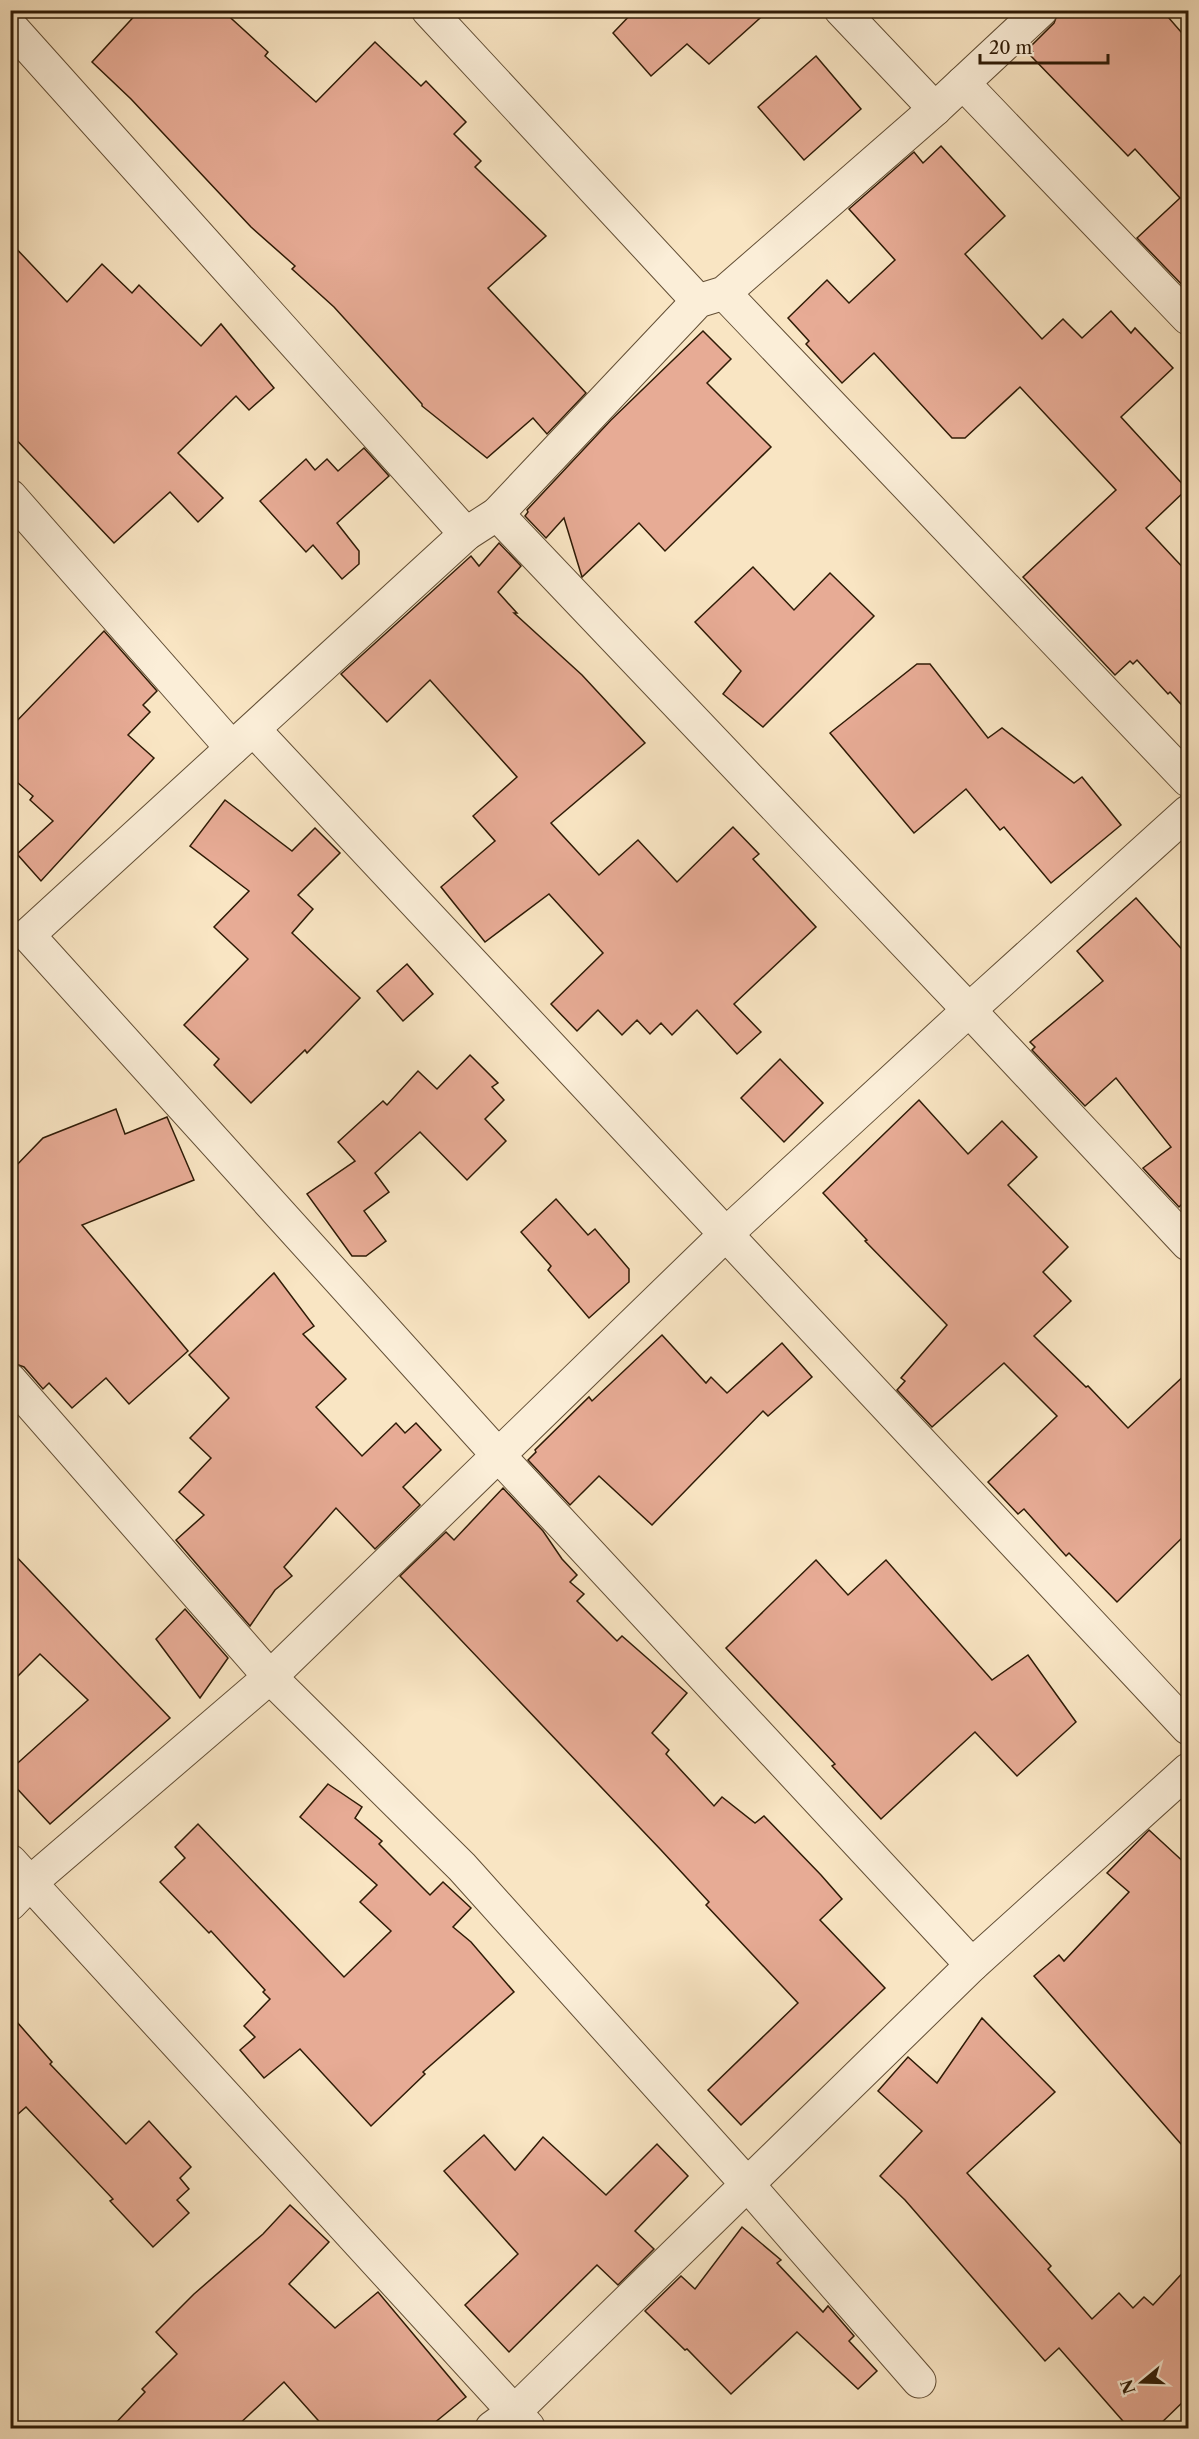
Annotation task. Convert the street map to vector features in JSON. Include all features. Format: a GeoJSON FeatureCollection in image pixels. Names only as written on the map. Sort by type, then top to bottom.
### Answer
{"type":"FeatureCollection","features":[{"type":"Feature","properties":{"kind":"street"},"geometry":{"type":"LineString","coordinates":[[428,10],[1188,780]]}},
{"type":"Feature","properties":{"kind":"street"},"geometry":{"type":"LineString","coordinates":[[841,10],[935,109]]}},
{"type":"Feature","properties":{"kind":"street"},"geometry":{"type":"LineString","coordinates":[[972,1965],[17,940],[243,739],[466,534],[497,514],[711,297],[935,109],[1041,10]]}},
{"type":"Feature","properties":{"kind":"street"},"geometry":{"type":"LineString","coordinates":[[10,26],[466,534]]}},
{"type":"Feature","properties":{"kind":"street"},"geometry":{"type":"LineString","coordinates":[[963,83],[1188,318]]}},
{"type":"Feature","properties":{"kind":"street"},"geometry":{"type":"LineString","coordinates":[[10,496],[243,739],[726,1234],[1188,1728]]}},
{"type":"Feature","properties":{"kind":"street"},"geometry":{"type":"LineString","coordinates":[[497,514],[969,1010],[1188,1244]]}},
{"type":"Feature","properties":{"kind":"street"},"geometry":{"type":"LineString","coordinates":[[1188,812],[726,1234],[270,1677],[17,1882],[512,2423],[748,2185],[972,1965],[1188,1770]]}},
{"type":"Feature","properties":{"kind":"street"},"geometry":{"type":"LineString","coordinates":[[10,1380],[270,1677],[462,1867],[748,2185],[919,2381]]}},
{"type":"Feature","properties":{"kind":"building"},"geometry":{"type":"Polygon","coordinates":[[[140,10],[222,10],[268,52],[265,56],[316,102],[375,42],[421,86],[426,81],[466,122],[454,134],[481,161],[475,167],[546,236],[488,288],[586,393],[547,434],[533,418],[487,458],[422,406],[334,307],[292,269],[295,266],[251,227],[131,99],[92,62],[140,10]]]}},
{"type":"Feature","properties":{"kind":"building"},"geometry":{"type":"Polygon","coordinates":[[[635,10],[769,10],[709,64],[687,44],[651,76],[613,33],[635,10]]]}},
{"type":"Feature","properties":{"kind":"building"},"geometry":{"type":"Polygon","coordinates":[[[1059,10],[1162,10],[1188,40],[1188,291],[1137,238],[1180,198],[1135,149],[1128,156],[1030,55],[1033,52],[1029,48],[1054,23],[1059,10]]]}},
{"type":"Feature","properties":{"kind":"building"},"geometry":{"type":"Polygon","coordinates":[[[816,56],[861,109],[804,160],[758,107],[816,56]]]}},
{"type":"Feature","properties":{"kind":"building"},"geometry":{"type":"Polygon","coordinates":[[[941,146],[1005,216],[965,254],[1042,339],[1063,319],[1082,338],[1111,311],[1131,333],[1135,328],[1173,368],[1121,417],[1187,489],[1146,528],[1188,573],[1188,712],[1137,660],[1133,664],[1130,661],[1115,675],[1023,577],[1116,490],[1020,387],[965,438],[952,438],[874,353],[842,383],[806,344],[809,341],[788,318],[827,280],[849,303],[895,260],[849,209],[914,152],[923,163],[941,146]]]}},
{"type":"Feature","properties":{"kind":"building"},"geometry":{"type":"Polygon","coordinates":[[[10,242],[67,302],[102,264],[132,293],[139,285],[201,346],[221,324],[274,388],[249,410],[236,396],[178,453],[223,498],[198,522],[170,492],[114,543],[10,433],[10,242]]]}},
{"type":"Feature","properties":{"kind":"building"},"geometry":{"type":"Polygon","coordinates":[[[703,331],[731,359],[707,383],[771,447],[665,551],[639,523],[582,577],[564,518],[546,538],[525,516],[527,510],[611,420],[703,331]]]}},
{"type":"Feature","properties":{"kind":"building"},"geometry":{"type":"Polygon","coordinates":[[[364,448],[389,476],[337,523],[359,551],[359,564],[342,579],[313,545],[306,552],[260,501],[306,459],[315,470],[327,459],[338,471],[364,448]]]}},
{"type":"Feature","properties":{"kind":"building"},"geometry":{"type":"Polygon","coordinates":[[[499,543],[521,566],[498,592],[517,613],[514,613],[582,675],[645,743],[551,823],[599,875],[638,840],[677,882],[733,827],[759,854],[753,859],[816,927],[734,1004],[761,1032],[737,1054],[697,1010],[672,1035],[661,1023],[650,1034],[637,1020],[622,1035],[598,1010],[577,1031],[551,1004],[603,953],[549,894],[485,942],[441,887],[495,841],[473,816],[517,777],[430,680],[387,722],[341,674],[471,556],[479,566],[499,543]]]}},
{"type":"Feature","properties":{"kind":"building"},"geometry":{"type":"Polygon","coordinates":[[[753,567],[794,610],[830,573],[874,616],[763,727],[723,694],[741,671],[695,622],[753,567]]]}},
{"type":"Feature","properties":{"kind":"building"},"geometry":{"type":"Polygon","coordinates":[[[104,631],[157,691],[143,705],[150,712],[128,735],[154,758],[41,881],[17,854],[53,821],[30,800],[33,796],[10,776],[10,728],[104,631]]]}},
{"type":"Feature","properties":{"kind":"building"},"geometry":{"type":"Polygon","coordinates":[[[917,664],[930,664],[988,738],[1002,728],[1074,783],[1082,777],[1121,825],[1051,883],[1004,827],[1000,830],[966,789],[914,833],[830,733],[917,664]]]}},
{"type":"Feature","properties":{"kind":"building"},"geometry":{"type":"Polygon","coordinates":[[[225,800],[292,851],[315,828],[340,853],[298,895],[313,909],[292,933],[360,998],[307,1053],[305,1050],[251,1103],[214,1065],[219,1059],[184,1025],[248,959],[214,927],[249,891],[190,846],[225,800]]]}},
{"type":"Feature","properties":{"kind":"building"},"geometry":{"type":"Polygon","coordinates":[[[1136,898],[1188,956],[1188,1198],[1179,1207],[1143,1168],[1171,1147],[1116,1078],[1085,1106],[1032,1050],[1035,1047],[1030,1042],[1103,981],[1077,951],[1136,898]]]}},
{"type":"Feature","properties":{"kind":"building"},"geometry":{"type":"Polygon","coordinates":[[[407,964],[433,994],[403,1021],[377,991],[407,964]]]}},
{"type":"Feature","properties":{"kind":"building"},"geometry":{"type":"Polygon","coordinates":[[[470,1055],[498,1083],[492,1087],[504,1100],[485,1119],[506,1141],[467,1180],[420,1132],[375,1173],[389,1192],[364,1211],[386,1241],[366,1256],[352,1256],[307,1194],[355,1161],[338,1142],[383,1101],[387,1105],[418,1071],[437,1089],[470,1055]]]}},
{"type":"Feature","properties":{"kind":"building"},"geometry":{"type":"Polygon","coordinates":[[[780,1059],[823,1103],[784,1142],[741,1098],[780,1059]]]}},
{"type":"Feature","properties":{"kind":"building"},"geometry":{"type":"Polygon","coordinates":[[[919,1100],[968,1154],[1002,1121],[1037,1157],[1008,1185],[1068,1247],[1043,1272],[1071,1301],[1034,1336],[1086,1387],[1088,1386],[1128,1428],[1188,1372],[1188,1532],[1117,1602],[1069,1553],[1066,1556],[1024,1509],[1018,1514],[988,1482],[1057,1416],[1004,1363],[932,1427],[897,1390],[905,1381],[901,1378],[947,1325],[865,1241],[867,1240],[823,1193],[919,1100]]]}},
{"type":"Feature","properties":{"kind":"building"},"geometry":{"type":"Polygon","coordinates":[[[116,1109],[125,1134],[167,1117],[194,1180],[82,1225],[188,1351],[129,1404],[106,1378],[72,1408],[49,1383],[43,1389],[24,1367],[10,1362],[10,1172],[43,1138],[116,1109]]]}},
{"type":"Feature","properties":{"kind":"building"},"geometry":{"type":"Polygon","coordinates":[[[556,1199],[588,1235],[595,1229],[629,1269],[629,1282],[589,1318],[548,1270],[551,1266],[521,1232],[556,1199]]]}},
{"type":"Feature","properties":{"kind":"building"},"geometry":{"type":"Polygon","coordinates":[[[274,1273],[314,1326],[303,1334],[346,1379],[316,1407],[362,1456],[396,1423],[405,1433],[416,1423],[441,1450],[403,1487],[420,1505],[375,1549],[336,1508],[284,1567],[292,1576],[275,1590],[250,1626],[176,1540],[204,1515],[179,1492],[211,1458],[190,1438],[229,1398],[189,1355],[274,1273]]]}},
{"type":"Feature","properties":{"kind":"building"},"geometry":{"type":"Polygon","coordinates":[[[662,1335],[706,1383],[711,1377],[727,1393],[782,1343],[812,1377],[768,1416],[763,1411],[652,1525],[599,1476],[570,1505],[528,1460],[536,1452],[535,1450],[589,1397],[592,1401],[662,1335]]]}},
{"type":"Feature","properties":{"kind":"building"},"geometry":{"type":"Polygon","coordinates":[[[503,1488],[543,1531],[562,1559],[577,1575],[570,1582],[584,1594],[577,1601],[617,1641],[622,1636],[687,1693],[652,1733],[669,1750],[666,1754],[714,1806],[722,1797],[755,1823],[764,1816],[821,1875],[842,1899],[820,1920],[885,1988],[741,2125],[708,2090],[798,2003],[706,1905],[709,1902],[661,1850],[400,1576],[446,1532],[454,1540],[503,1488]]]}},
{"type":"Feature","properties":{"kind":"building"},"geometry":{"type":"Polygon","coordinates":[[[10,1550],[170,1718],[50,1824],[10,1781],[10,1770],[88,1700],[40,1654],[10,1684],[10,1550]]]}},
{"type":"Feature","properties":{"kind":"building"},"geometry":{"type":"Polygon","coordinates":[[[816,1560],[848,1595],[886,1560],[992,1680],[1028,1655],[1076,1722],[1017,1776],[975,1732],[881,1819],[832,1766],[835,1764],[726,1648],[816,1560]]]}},
{"type":"Feature","properties":{"kind":"building"},"geometry":{"type":"Polygon","coordinates":[[[185,1609],[228,1658],[200,1698],[156,1639],[185,1609]]]}},
{"type":"Feature","properties":{"kind":"building"},"geometry":{"type":"Polygon","coordinates":[[[328,1784],[362,1807],[355,1818],[382,1841],[379,1844],[430,1895],[443,1882],[471,1908],[453,1927],[471,1942],[514,1992],[423,2072],[425,2074],[371,2126],[300,2049],[264,2078],[240,2050],[255,2037],[244,2026],[270,1999],[263,1992],[265,1990],[211,1931],[209,1933],[160,1882],[185,1858],[175,1847],[198,1824],[344,1977],[391,1931],[360,1902],[377,1885],[300,1817],[328,1784]]]}},
{"type":"Feature","properties":{"kind":"building"},"geometry":{"type":"Polygon","coordinates":[[[1149,1830],[1188,1866],[1188,2152],[1034,1976],[1059,1955],[1064,1961],[1129,1892],[1107,1873],[1149,1830]]]}},
{"type":"Feature","properties":{"kind":"building"},"geometry":{"type":"Polygon","coordinates":[[[10,2014],[52,2062],[50,2064],[126,2144],[149,2121],[191,2167],[180,2178],[189,2189],[177,2200],[189,2213],[153,2247],[110,2201],[113,2199],[26,2107],[10,2121],[10,2014]]]}},
{"type":"Feature","properties":{"kind":"building"},"geometry":{"type":"Polygon","coordinates":[[[982,2018],[1055,2092],[967,2173],[1051,2266],[1048,2269],[1092,2319],[1119,2293],[1133,2308],[1144,2297],[1153,2305],[1188,2267],[1188,2397],[1156,2428],[1129,2428],[1059,2348],[1045,2361],[905,2200],[880,2176],[922,2131],[878,2091],[908,2057],[937,2083],[982,2018]]]}},
{"type":"Feature","properties":{"kind":"building"},"geometry":{"type":"Polygon","coordinates":[[[484,2135],[515,2170],[543,2137],[606,2195],[657,2144],[688,2176],[635,2231],[654,2249],[618,2285],[597,2265],[509,2352],[465,2305],[518,2254],[444,2171],[484,2135]]]}},
{"type":"Feature","properties":{"kind":"building"},"geometry":{"type":"Polygon","coordinates":[[[290,2205],[329,2242],[289,2284],[335,2328],[378,2292],[466,2397],[428,2428],[325,2428],[284,2382],[235,2428],[111,2428],[145,2392],[142,2389],[177,2354],[156,2332],[194,2294],[263,2234],[290,2205]]]}},
{"type":"Feature","properties":{"kind":"building"},"geometry":{"type":"Polygon","coordinates":[[[742,2227],[781,2260],[777,2263],[823,2312],[828,2306],[854,2336],[849,2341],[877,2371],[858,2389],[797,2332],[731,2394],[687,2349],[685,2350],[645,2311],[681,2276],[695,2289],[742,2227]]]}}]}
